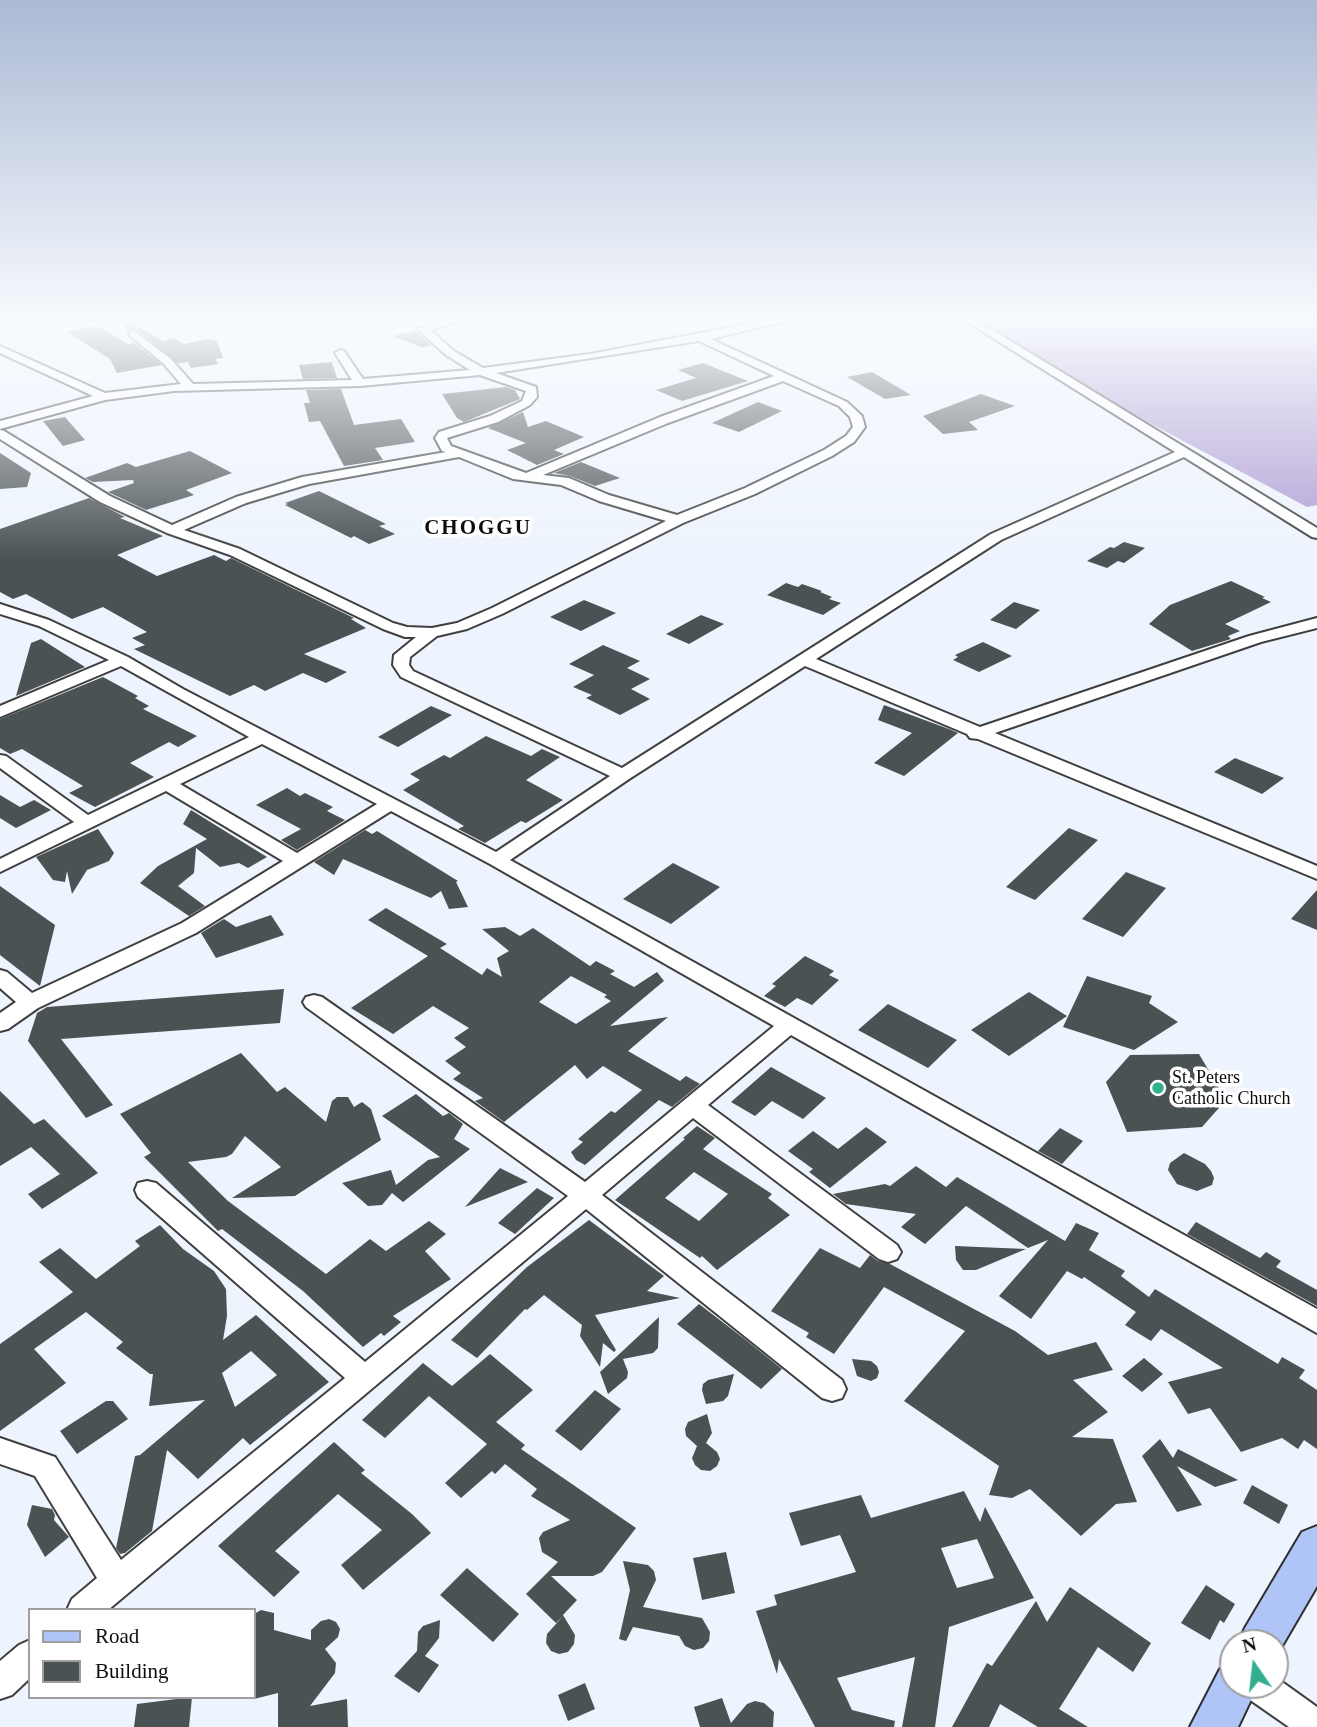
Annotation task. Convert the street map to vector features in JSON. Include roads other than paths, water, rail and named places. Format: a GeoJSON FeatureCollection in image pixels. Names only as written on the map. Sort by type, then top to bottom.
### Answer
{"type":"FeatureCollection","features":[{"type":"Feature","properties":{"kind":"main road"},"geometry":{"type":"LineString","coordinates":[[1268,1629],[1317,1546]]}},
{"type":"Feature","properties":{"kind":"main road"},"geometry":{"type":"LineString","coordinates":[[1213,1727],[1228,1699]]}},
{"type":"Feature","properties":{"kind":"street"},"geometry":{"type":"LineString","coordinates":[[0,425],[98,399]]}},
{"type":"Feature","properties":{"kind":"street"},"geometry":{"type":"LineString","coordinates":[[530,399],[526,404],[494,419],[443,435],[442,442],[446,448],[457,454],[526,477],[564,481],[604,498],[678,520]]}},
{"type":"Feature","properties":{"kind":"street"},"geometry":{"type":"LineString","coordinates":[[526,477],[723,399]]}},
{"type":"Feature","properties":{"kind":"street"},"geometry":{"type":"LineString","coordinates":[[0,434],[105,499],[172,530],[235,552],[388,626],[405,632],[432,632],[462,626],[497,611],[678,520],[750,491],[828,453],[850,439],[859,427],[856,416],[832,399]]}},
{"type":"Feature","properties":{"kind":"street"},"geometry":{"type":"LineString","coordinates":[[1096,399],[1317,534]]}},
{"type":"Feature","properties":{"kind":"street"},"geometry":{"type":"LineString","coordinates":[[497,860],[623,775],[996,537],[1183,453]]}},
{"type":"Feature","properties":{"kind":"street"},"geometry":{"type":"LineString","coordinates":[[172,530],[251,497],[307,480],[457,454]]}},
{"type":"Feature","properties":{"kind":"street"},"geometry":{"type":"LineString","coordinates":[[0,609],[44,623],[122,660],[497,860],[1317,1322]]}},
{"type":"Feature","properties":{"kind":"street"},"geometry":{"type":"LineString","coordinates":[[976,734],[1255,639],[1317,623]]}},
{"type":"Feature","properties":{"kind":"street"},"geometry":{"type":"LineString","coordinates":[[432,632],[402,655],[401,665],[407,674],[623,775]]}},
{"type":"Feature","properties":{"kind":"street"},"geometry":{"type":"LineString","coordinates":[[0,712],[122,660]]}},
{"type":"Feature","properties":{"kind":"street"},"geometry":{"type":"LineString","coordinates":[[804,660],[976,734],[1317,873]]}},
{"type":"Feature","properties":{"kind":"street"},"geometry":{"type":"LineString","coordinates":[[0,866],[262,737]]}},
{"type":"Feature","properties":{"kind":"street"},"geometry":{"type":"LineString","coordinates":[[0,760],[87,823]]}},
{"type":"Feature","properties":{"kind":"street"},"geometry":{"type":"LineString","coordinates":[[167,783],[296,861]]}},
{"type":"Feature","properties":{"kind":"street"},"geometry":{"type":"LineString","coordinates":[[0,1024],[30,1003],[189,928],[390,804]]}},
{"type":"Feature","properties":{"kind":"street"},"geometry":{"type":"LineString","coordinates":[[0,977],[30,1003]]}},
{"type":"Feature","properties":{"kind":"street"},"geometry":{"type":"LineString","coordinates":[[314,1002],[586,1196],[832,1389]]}},
{"type":"Feature","properties":{"kind":"street"},"geometry":{"type":"LineString","coordinates":[[85,1608],[586,1196],[790,1024]]}},
{"type":"Feature","properties":{"kind":"street"},"geometry":{"type":"LineString","coordinates":[[693,1106],[888,1252]]}},
{"type":"Feature","properties":{"kind":"street"},"geometry":{"type":"LineString","coordinates":[[148,1190],[365,1379]]}},
{"type":"Feature","properties":{"kind":"street"},"geometry":{"type":"LineString","coordinates":[[0,1451],[45,1466],[117,1582]]}},
{"type":"Feature","properties":{"kind":"street"},"geometry":{"type":"LineString","coordinates":[[0,1683],[28,1658]]}},
{"type":"Feature","properties":{"kind":"street"},"geometry":{"type":"LineString","coordinates":[[1278,1699],[1317,1727]]}},
{"type":"Feature","properties":{"kind":"place","name":"St. Peters Catholic Church"},"geometry":{"type":"Point","coordinates":[1158,1088]}},
{"type":"Feature","properties":{"kind":"district","name":"CHOGGU"},"geometry":{"type":"Point","coordinates":[478,529]}}]}
